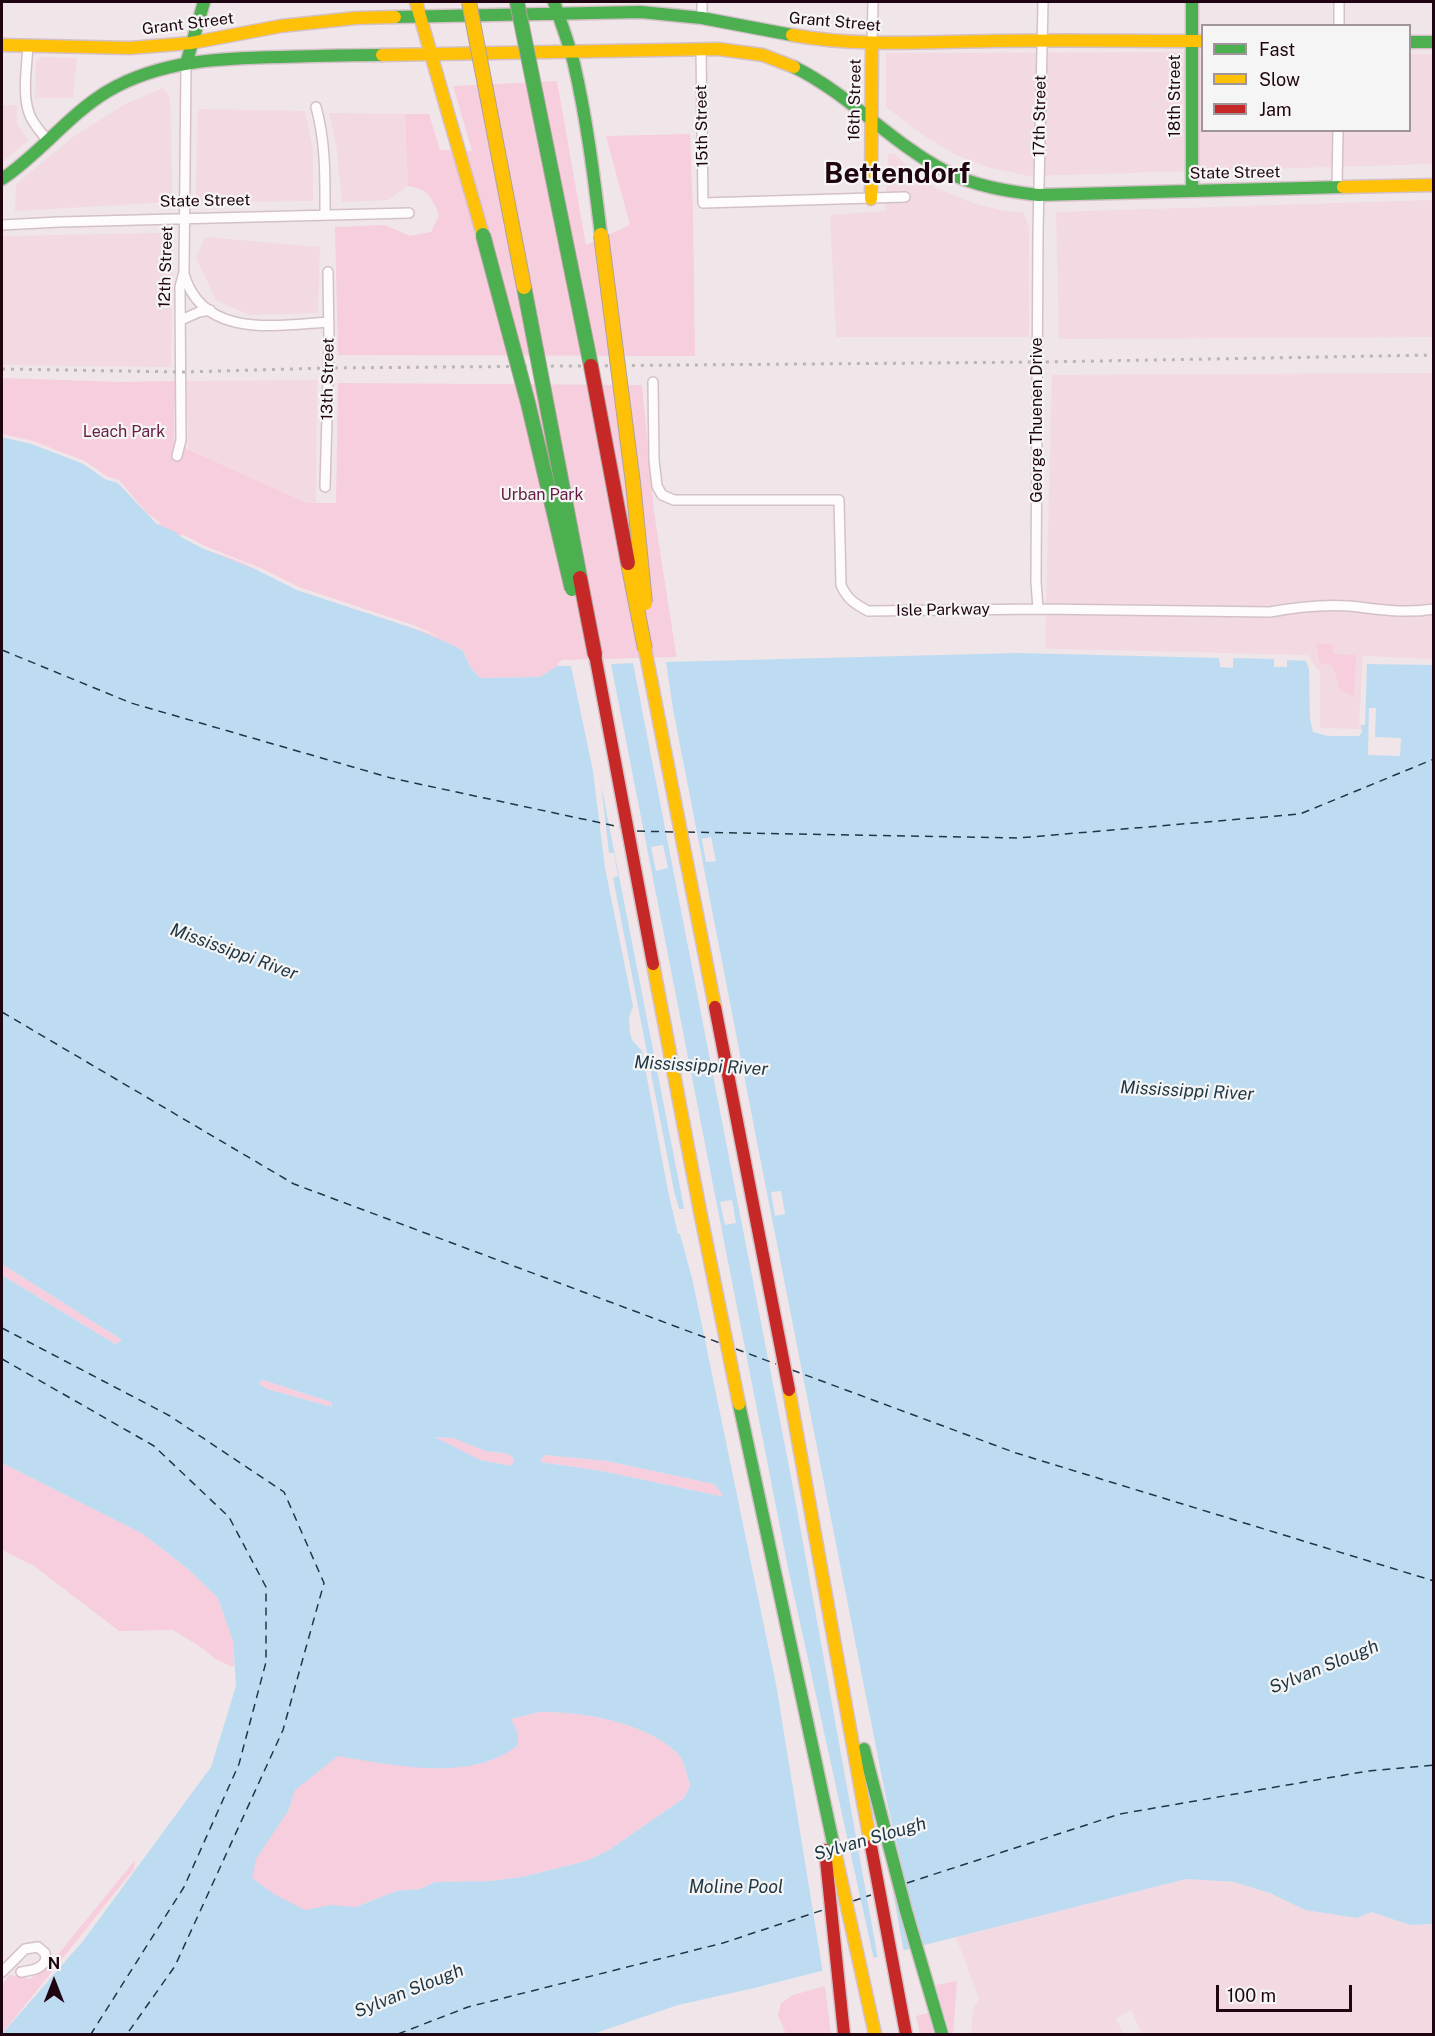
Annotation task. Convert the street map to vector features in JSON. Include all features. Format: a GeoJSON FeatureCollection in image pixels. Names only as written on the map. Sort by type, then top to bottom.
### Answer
{"type":"FeatureCollection","features":[{"type":"Feature","properties":{"kind":"main road","name":"12th Street"},"geometry":{"type":"LineString","coordinates":[[186,64],[204,2]]}},
{"type":"Feature","properties":{"kind":"main road"},"geometry":{"type":"LineString","coordinates":[[416,2],[483,235],[528,403],[572,588],[585,632],[595,655]]}},
{"type":"Feature","properties":{"kind":"main road"},"geometry":{"type":"LineString","coordinates":[[469,2],[756,1490],[875,2034]]}},
{"type":"Feature","properties":{"kind":"main road"},"geometry":{"type":"LineString","coordinates":[[517,2],[584,325],[604,440],[807,1481],[906,2034]]}},
{"type":"Feature","properties":{"kind":"main road","name":"18th Street"},"geometry":{"type":"LineString","coordinates":[[1192,2],[1197,41],[1192,191]]}},
{"type":"Feature","properties":{"kind":"main road","name":"Grant Street"},"geometry":{"type":"LineString","coordinates":[[2,45],[130,48],[191,43],[318,21],[556,7],[702,18],[815,39],[872,43],[1042,40],[1197,41]]}},
{"type":"Feature","properties":{"kind":"main road"},"geometry":{"type":"LineString","coordinates":[[556,7],[571,51],[592,167],[641,555],[645,602],[645,649]]}},
{"type":"Feature","properties":{"kind":"main road"},"geometry":{"type":"LineString","coordinates":[[1411,42],[1434,42]]}},
{"type":"Feature","properties":{"kind":"main road","name":"16th Street"},"geometry":{"type":"LineString","coordinates":[[871,199],[872,43]]}},
{"type":"Feature","properties":{"kind":"main road"},"geometry":{"type":"LineString","coordinates":[[2,179],[74,116],[108,92],[142,75],[186,64],[223,58],[701,49]]}},
{"type":"Feature","properties":{"kind":"main road","name":"State Street"},"geometry":{"type":"LineString","coordinates":[[701,49],[736,50],[764,56],[817,78],[871,117],[919,156],[973,183],[1010,192],[1038,195],[1434,185]]}},
{"type":"Feature","properties":{"kind":"main road"},"geometry":{"type":"LineString","coordinates":[[843,1683],[863,1744],[942,2034]]}},
{"type":"Feature","properties":{"kind":"main road"},"geometry":{"type":"LineString","coordinates":[[818,1777],[844,2034]]}},
{"type":"Feature","properties":{"kind":"street"},"geometry":{"type":"LineString","coordinates":[[702,2],[702,18]]}},
{"type":"Feature","properties":{"kind":"street","name":"16th Street"},"geometry":{"type":"LineString","coordinates":[[872,43],[873,2]]}},
{"type":"Feature","properties":{"kind":"street","name":"17th Street"},"geometry":{"type":"LineString","coordinates":[[1038,231],[1043,2]]}},
{"type":"Feature","properties":{"kind":"street"},"geometry":{"type":"LineString","coordinates":[[1339,2],[1339,24]]}},
{"type":"Feature","properties":{"kind":"street"},"geometry":{"type":"LineString","coordinates":[[28,45],[26,101],[33,123],[48,141]]}},
{"type":"Feature","properties":{"kind":"street","name":"15th Street"},"geometry":{"type":"LineString","coordinates":[[701,49],[702,203],[871,199]]}},
{"type":"Feature","properties":{"kind":"street","name":"12th Street"},"geometry":{"type":"LineString","coordinates":[[177,456],[181,440],[180,287],[184,272],[186,64]]}},
{"type":"Feature","properties":{"kind":"street"},"geometry":{"type":"LineString","coordinates":[[316,107],[325,159],[325,215]]}},
{"type":"Feature","properties":{"kind":"street"},"geometry":{"type":"LineString","coordinates":[[1337,187],[1338,132]]}},
{"type":"Feature","properties":{"kind":"street"},"geometry":{"type":"LineString","coordinates":[[871,199],[905,197]]}},
{"type":"Feature","properties":{"kind":"street","name":"State Street"},"geometry":{"type":"LineString","coordinates":[[2,225],[408,213]]}},
{"type":"Feature","properties":{"kind":"street","name":"George Thuenen Drive"},"geometry":{"type":"LineString","coordinates":[[1038,231],[1036,582],[1038,609]]}},
{"type":"Feature","properties":{"kind":"street"},"geometry":{"type":"LineString","coordinates":[[184,272],[186,282],[202,305],[225,320],[251,326],[329,322]]}},
{"type":"Feature","properties":{"kind":"street","name":"13th Street"},"geometry":{"type":"LineString","coordinates":[[325,487],[328,272]]}},
{"type":"Feature","properties":{"kind":"street"},"geometry":{"type":"LineString","coordinates":[[181,320],[210,310]]}},
{"type":"Feature","properties":{"kind":"street","name":"Isle Parkway"},"geometry":{"type":"LineString","coordinates":[[653,382],[654,460],[657,486],[662,495],[674,500],[839,500],[841,585],[853,603],[868,611],[1038,609],[1270,612],[1305,605],[1349,606],[1393,612],[1434,609]]}},
{"type":"Feature","properties":{"kind":"street"},"geometry":{"type":"LineString","coordinates":[[2,1972],[25,1949],[38,1947],[45,1953],[46,1960],[43,1965],[36,1970],[21,1972]]}},
{"type":"Feature","properties":{"kind":"shaded area"},"geometry":{"type":"Polygon","coordinates":[[[1201,52],[1201,132],[1411,132],[1411,54],[1433,54],[1433,164],[1029,176],[987,167],[956,155],[929,139],[886,107],[886,53],[1201,52]]]}},
{"type":"Feature","properties":{"kind":"shaded area"},"geometry":{"type":"Polygon","coordinates":[[[42,57],[77,58],[73,98],[35,98],[36,62],[42,57]]]}},
{"type":"Feature","properties":{"kind":"shaded area"},"geometry":{"type":"Polygon","coordinates":[[[163,88],[169,95],[171,106],[172,202],[15,211],[16,184],[73,137],[123,105],[163,88]]]}},
{"type":"Feature","properties":{"kind":"shaded area"},"geometry":{"type":"Polygon","coordinates":[[[2,105],[17,105],[17,124],[29,140],[2,162],[2,105]]]}},
{"type":"Feature","properties":{"kind":"shaded area"},"geometry":{"type":"Polygon","coordinates":[[[199,109],[305,111],[313,149],[313,201],[196,202],[199,109]]]}},
{"type":"Feature","properties":{"kind":"shaded area"},"geometry":{"type":"Polygon","coordinates":[[[329,113],[405,114],[408,186],[388,200],[342,202],[336,144],[329,113]]]}},
{"type":"Feature","properties":{"kind":"shaded area"},"geometry":{"type":"Polygon","coordinates":[[[888,153],[895,154],[915,173],[936,188],[976,204],[1006,211],[1023,212],[1029,227],[1029,337],[836,337],[830,215],[885,211],[888,153]]]}},
{"type":"Feature","properties":{"kind":"shaded area"},"geometry":{"type":"Polygon","coordinates":[[[1433,200],[1433,337],[1059,339],[1056,212],[1433,200]]]}},
{"type":"Feature","properties":{"kind":"shaded area"},"geometry":{"type":"Polygon","coordinates":[[[163,233],[173,241],[171,367],[2,365],[2,236],[163,233]]]}},
{"type":"Feature","properties":{"kind":"shaded area"},"geometry":{"type":"Polygon","coordinates":[[[205,237],[320,247],[318,313],[249,315],[216,300],[196,258],[205,237]]]}},
{"type":"Feature","properties":{"kind":"shaded area"},"geometry":{"type":"Polygon","coordinates":[[[1433,373],[1433,662],[1362,732],[1317,731],[1045,651],[1052,375],[1433,373]]]}},
{"type":"Feature","properties":{"kind":"shaded area"},"geometry":{"type":"Polygon","coordinates":[[[317,380],[316,503],[307,503],[188,449],[187,381],[317,380]]]}},
{"type":"Feature","properties":{"kind":"shaded area"},"geometry":{"type":"Polygon","coordinates":[[[1186,1879],[1234,1882],[1270,1893],[1305,1910],[1357,1918],[1371,1912],[1410,1925],[1433,1924],[1433,2034],[1142,2034],[1131,2010],[1116,2018],[1124,2034],[971,2034],[973,2009],[979,1999],[956,1937],[1186,1879]]]}},
{"type":"Feature","properties":{"kind":"green space"},"geometry":{"type":"Polygon","coordinates":[[[557,81],[586,245],[630,225],[606,136],[690,134],[695,356],[338,355],[335,227],[385,225],[410,236],[431,232],[439,215],[434,203],[425,192],[408,186],[405,114],[429,114],[440,150],[472,151],[453,86],[557,81]]]}},
{"type":"Feature","properties":{"kind":"green space","name":"Urban Park"},"geometry":{"type":"Polygon","coordinates":[[[2,378],[121,382],[175,381],[174,443],[307,503],[336,503],[338,383],[642,385],[654,512],[677,660],[562,663],[540,677],[480,678],[470,667],[463,651],[455,646],[396,623],[425,652],[204,549],[164,528],[157,524],[118,483],[84,464],[32,444],[2,437],[2,378]]]}},
{"type":"Feature","properties":{"kind":"green space"},"geometry":{"type":"Polygon","coordinates":[[[1316,643],[1333,645],[1333,654],[1356,655],[1354,697],[1340,690],[1331,665],[1320,663],[1316,643]]]}},
{"type":"Feature","properties":{"kind":"green space"},"geometry":{"type":"Polygon","coordinates":[[[2,1264],[122,1340],[115,1344],[2,1275],[2,1264]]]}},
{"type":"Feature","properties":{"kind":"green space"},"geometry":{"type":"Polygon","coordinates":[[[263,1380],[331,1402],[332,1407],[267,1389],[257,1383],[263,1380]]]}},
{"type":"Feature","properties":{"kind":"green space"},"geometry":{"type":"Polygon","coordinates":[[[433,1437],[453,1438],[486,1451],[509,1454],[514,1460],[512,1466],[479,1460],[433,1437]]]}},
{"type":"Feature","properties":{"kind":"green space"},"geometry":{"type":"Polygon","coordinates":[[[543,1455],[607,1461],[714,1484],[724,1495],[602,1471],[540,1462],[543,1455]]]}},
{"type":"Feature","properties":{"kind":"green space"},"geometry":{"type":"Polygon","coordinates":[[[2,1463],[143,1534],[188,1569],[218,1598],[233,1641],[234,1666],[214,1658],[173,1630],[119,1631],[34,1566],[2,1550],[2,1463]]]}},
{"type":"Feature","properties":{"kind":"green space"},"geometry":{"type":"Polygon","coordinates":[[[539,1712],[592,1716],[611,1720],[647,1733],[663,1742],[679,1755],[685,1768],[690,1786],[684,1798],[609,1850],[586,1861],[522,1877],[490,1881],[435,1882],[420,1889],[396,1891],[356,1907],[312,1915],[242,1883],[306,1742],[511,1719],[539,1712]]]}},
{"type":"Feature","properties":{"kind":"green space"},"geometry":{"type":"Polygon","coordinates":[[[135,1860],[134,1869],[2,2034],[2,1985],[9,1975],[30,1979],[51,1963],[135,1860]]]}},
{"type":"Feature","properties":{"kind":"green space"},"geometry":{"type":"Polygon","coordinates":[[[957,1981],[953,2034],[950,2034],[936,1985],[957,1981]]]}},
{"type":"Feature","properties":{"kind":"green space"},"geometry":{"type":"Polygon","coordinates":[[[825,1986],[831,2034],[786,2034],[778,2015],[781,2003],[793,1995],[825,1986]]]}},
{"type":"Feature","properties":{"kind":"green space"},"geometry":{"type":"Polygon","coordinates":[[[928,2013],[934,2034],[920,2034],[916,2016],[928,2013]]]}},
{"type":"Feature","properties":{"kind":"water"},"geometry":{"type":"Polygon","coordinates":[[[2,437],[32,444],[84,464],[105,479],[118,483],[157,524],[178,533],[204,549],[262,572],[297,590],[415,629],[455,646],[463,651],[470,667],[480,678],[540,677],[562,663],[1018,651],[1307,658],[1317,672],[1317,731],[1361,732],[1365,659],[1433,662],[1433,1924],[1410,1925],[1371,1912],[1357,1918],[1305,1910],[1270,1893],[1234,1882],[1186,1879],[750,1989],[678,2005],[593,2034],[2,2034],[83,1941],[211,1767],[236,1686],[233,1641],[218,1598],[188,1569],[143,1534],[2,1463],[2,1275],[115,1344],[122,1340],[2,1264],[2,437]],[[263,1380],[258,1383],[267,1389],[332,1407],[331,1402],[263,1380]],[[435,1437],[480,1460],[512,1466],[514,1460],[509,1454],[486,1451],[453,1438],[435,1437]],[[544,1455],[540,1462],[602,1471],[723,1495],[714,1484],[607,1461],[544,1455]],[[539,1712],[511,1719],[518,1733],[518,1745],[499,1757],[478,1764],[455,1768],[431,1768],[338,1756],[295,1790],[288,1811],[256,1859],[252,1878],[274,1894],[305,1910],[330,1905],[356,1907],[396,1891],[420,1889],[435,1882],[490,1881],[522,1877],[586,1861],[609,1850],[684,1798],[690,1786],[683,1763],[676,1752],[663,1742],[630,1726],[592,1716],[555,1712],[539,1712]]]}},
{"type":"Feature","properties":{"kind":"pier"},"geometry":{"type":"Polygon","coordinates":[[[2,434],[33,441],[85,461],[106,476],[119,480],[148,514],[161,523],[157,524],[118,483],[105,479],[84,464],[32,444],[2,437],[2,434]]]}},
{"type":"Feature","properties":{"kind":"pier"},"geometry":{"type":"Polygon","coordinates":[[[182,534],[299,587],[416,626],[440,637],[297,590],[239,561],[204,549],[181,537],[182,534]]]}},
{"type":"Feature","properties":{"kind":"pier"},"geometry":{"type":"Polygon","coordinates":[[[1018,648],[1307,655],[1320,672],[1320,728],[1362,729],[1359,736],[1328,736],[1313,732],[1310,719],[1309,669],[1306,661],[1287,660],[1287,667],[1274,667],[1274,659],[1233,658],[1233,668],[1220,667],[1219,658],[1018,653],[666,662],[673,709],[763,1173],[886,1798],[902,1866],[891,1881],[904,1953],[878,1959],[792,1482],[633,663],[611,664],[788,1568],[874,1960],[823,1973],[776,1684],[693,1282],[668,1191],[642,1051],[632,1040],[630,1033],[629,1017],[633,1006],[605,868],[593,771],[571,666],[559,666],[557,664],[562,660],[1018,648]],[[601,784],[609,853],[614,853],[618,876],[613,878],[674,1191],[679,1209],[684,1209],[601,784]]]}},
{"type":"Feature","properties":{"kind":"pier"},"geometry":{"type":"Polygon","coordinates":[[[1363,656],[1434,659],[1433,665],[1367,664],[1365,725],[1359,725],[1363,656]]]}},
{"type":"Feature","properties":{"kind":"pier"},"geometry":{"type":"Polygon","coordinates":[[[1369,708],[1376,708],[1375,737],[1401,738],[1400,756],[1368,755],[1369,708]]]}},
{"type":"Feature","properties":{"kind":"pier"},"geometry":{"type":"Polygon","coordinates":[[[711,837],[716,861],[706,862],[702,839],[711,837]]]}},
{"type":"Feature","properties":{"kind":"pier"},"geometry":{"type":"Polygon","coordinates":[[[663,845],[668,868],[656,871],[651,847],[663,845]]]}},
{"type":"Feature","properties":{"kind":"pier"},"geometry":{"type":"Polygon","coordinates":[[[781,1191],[785,1214],[775,1216],[771,1192],[781,1191]]]}},
{"type":"Feature","properties":{"kind":"pier"},"geometry":{"type":"Polygon","coordinates":[[[732,1200],[736,1223],[725,1225],[720,1202],[732,1200]]]}},
{"type":"Feature","properties":{"kind":"ferry route"},"geometry":{"type":"LineString","coordinates":[[2,650],[131,703],[391,778],[620,827]]}},
{"type":"Feature","properties":{"kind":"ferry route"},"geometry":{"type":"LineString","coordinates":[[687,832],[1018,838],[1300,814],[1434,759]]}},
{"type":"Feature","properties":{"kind":"ferry route"},"geometry":{"type":"LineString","coordinates":[[637,831],[674,832]]}},
{"type":"Feature","properties":{"kind":"ferry route"},"geometry":{"type":"LineString","coordinates":[[2,1012],[294,1184],[720,1343]]}},
{"type":"Feature","properties":{"kind":"ferry route"},"geometry":{"type":"LineString","coordinates":[[2,1328],[170,1416],[284,1492],[324,1583],[283,1730],[175,1966],[127,2034]]}},
{"type":"Feature","properties":{"kind":"ferry route"},"geometry":{"type":"LineString","coordinates":[[736,1349],[776,1364]]}},
{"type":"Feature","properties":{"kind":"ferry route"},"geometry":{"type":"LineString","coordinates":[[2,1359],[154,1446],[229,1517],[266,1587],[266,1662],[239,1764],[184,1887],[91,2034]]}},
{"type":"Feature","properties":{"kind":"ferry route"},"geometry":{"type":"LineString","coordinates":[[792,1370],[1016,1453],[1434,1581]]}},
{"type":"Feature","properties":{"kind":"ferry route"},"geometry":{"type":"LineString","coordinates":[[907,1883],[1120,1814],[1368,1771],[1434,1765]]}},
{"type":"Feature","properties":{"kind":"ferry route"},"geometry":{"type":"LineString","coordinates":[[853,1901],[871,1895]]}},
{"type":"Feature","properties":{"kind":"ferry route"},"geometry":{"type":"LineString","coordinates":[[398,2034],[468,2007],[723,1943],[823,1910]]}},
{"type":"Feature","properties":{"kind":"railway"},"geometry":{"type":"LineString","coordinates":[[2,369],[181,372],[329,368],[1042,362],[1434,355]]}},
{"type":"Feature","properties":{"kind":"traffic: fast"},"geometry":{"type":"LineString","coordinates":[[186,64],[204,2]]}},
{"type":"Feature","properties":{"kind":"traffic: fast"},"geometry":{"type":"LineString","coordinates":[[517,2],[591,366]]}},
{"type":"Feature","properties":{"kind":"traffic: fast"},"geometry":{"type":"LineString","coordinates":[[554,2],[570,48],[579,85],[601,235]]}},
{"type":"Feature","properties":{"kind":"traffic: fast"},"geometry":{"type":"LineString","coordinates":[[1192,2],[1192,191]]}},
{"type":"Feature","properties":{"kind":"traffic: fast"},"geometry":{"type":"LineString","coordinates":[[395,17],[641,12],[702,18],[792,35]]}},
{"type":"Feature","properties":{"kind":"traffic: fast"},"geometry":{"type":"LineString","coordinates":[[1411,42],[1434,42]]}},
{"type":"Feature","properties":{"kind":"traffic: fast"},"geometry":{"type":"LineString","coordinates":[[2,179],[29,158],[80,111],[108,91],[149,73],[214,60],[382,55]]}},
{"type":"Feature","properties":{"kind":"traffic: fast"},"geometry":{"type":"LineString","coordinates":[[794,67],[833,91],[925,159],[967,181],[990,187],[1038,195],[1343,187]]}},
{"type":"Feature","properties":{"kind":"traffic: fast"},"geometry":{"type":"LineString","coordinates":[[483,235],[528,403],[572,589]]}},
{"type":"Feature","properties":{"kind":"traffic: fast"},"geometry":{"type":"LineString","coordinates":[[524,287],[580,578]]}},
{"type":"Feature","properties":{"kind":"traffic: fast"},"geometry":{"type":"LineString","coordinates":[[739,1404],[835,1852]]}},
{"type":"Feature","properties":{"kind":"traffic: fast"},"geometry":{"type":"LineString","coordinates":[[864,1749],[906,1911],[942,2034]]}},
{"type":"Feature","properties":{"kind":"traffic: slow"},"geometry":{"type":"LineString","coordinates":[[416,2],[483,235]]}},
{"type":"Feature","properties":{"kind":"traffic: slow"},"geometry":{"type":"LineString","coordinates":[[469,2],[524,287]]}},
{"type":"Feature","properties":{"kind":"traffic: slow"},"geometry":{"type":"LineString","coordinates":[[2,45],[130,48],[191,43],[281,26],[356,18],[395,17]]}},
{"type":"Feature","properties":{"kind":"traffic: slow"},"geometry":{"type":"LineString","coordinates":[[792,35],[817,39],[892,43],[1201,41]]}},
{"type":"Feature","properties":{"kind":"traffic: slow"},"geometry":{"type":"LineString","coordinates":[[871,199],[872,43]]}},
{"type":"Feature","properties":{"kind":"traffic: slow"},"geometry":{"type":"LineString","coordinates":[[382,55],[718,49],[763,55],[794,67]]}},
{"type":"Feature","properties":{"kind":"traffic: slow"},"geometry":{"type":"LineString","coordinates":[[1343,187],[1434,185]]}},
{"type":"Feature","properties":{"kind":"traffic: slow"},"geometry":{"type":"LineString","coordinates":[[601,235],[633,483],[645,603]]}},
{"type":"Feature","properties":{"kind":"traffic: slow"},"geometry":{"type":"LineString","coordinates":[[628,563],[645,649]]}},
{"type":"Feature","properties":{"kind":"traffic: slow"},"geometry":{"type":"LineString","coordinates":[[645,649],[715,1007]]}},
{"type":"Feature","properties":{"kind":"traffic: slow"},"geometry":{"type":"LineString","coordinates":[[653,964],[739,1404]]}},
{"type":"Feature","properties":{"kind":"traffic: slow"},"geometry":{"type":"LineString","coordinates":[[789,1390],[871,1846]]}},
{"type":"Feature","properties":{"kind":"traffic: slow"},"geometry":{"type":"LineString","coordinates":[[835,1852],[875,2034]]}},
{"type":"Feature","properties":{"kind":"traffic: jam"},"geometry":{"type":"LineString","coordinates":[[591,366],[628,563]]}},
{"type":"Feature","properties":{"kind":"traffic: jam"},"geometry":{"type":"LineString","coordinates":[[580,578],[595,655]]}},
{"type":"Feature","properties":{"kind":"traffic: jam"},"geometry":{"type":"LineString","coordinates":[[595,655],[653,964]]}},
{"type":"Feature","properties":{"kind":"traffic: jam"},"geometry":{"type":"LineString","coordinates":[[715,1007],[789,1390]]}},
{"type":"Feature","properties":{"kind":"traffic: jam"},"geometry":{"type":"LineString","coordinates":[[871,1846],[906,2034]]}},
{"type":"Feature","properties":{"kind":"traffic: jam"},"geometry":{"type":"LineString","coordinates":[[825,1850],[844,2034]]}},
{"type":"Feature","properties":{"kind":"district","name":"Bettendorf"},"geometry":{"type":"Point","coordinates":[897,174]}},
{"type":"Feature","properties":{"kind":"park label","name":"Leach Park"},"geometry":{"type":"Point","coordinates":[124,432]}},
{"type":"Feature","properties":{"kind":"water label","name":"Mississippi River"},"geometry":{"type":"Point","coordinates":[234,952]}},
{"type":"Feature","properties":{"kind":"water label","name":"Mississippi River"},"geometry":{"type":"Point","coordinates":[701,1066]}},
{"type":"Feature","properties":{"kind":"water label","name":"Mississippi River"},"geometry":{"type":"Point","coordinates":[1187,1091]}},
{"type":"Feature","properties":{"kind":"water label","name":"Sylvan Slough"},"geometry":{"type":"Point","coordinates":[1324,1667]}},
{"type":"Feature","properties":{"kind":"water label","name":"Sylvan Slough"},"geometry":{"type":"Point","coordinates":[870,1839]}},
{"type":"Feature","properties":{"kind":"water label","name":"Moline Pool"},"geometry":{"type":"Point","coordinates":[736,1887]}},
{"type":"Feature","properties":{"kind":"water label","name":"Sylvan Slough"},"geometry":{"type":"Point","coordinates":[409,1991]}}]}
